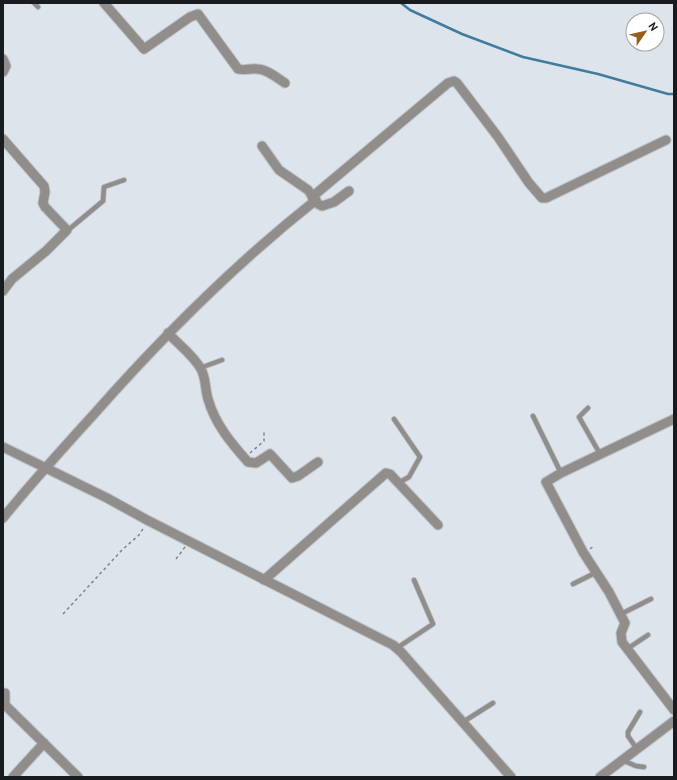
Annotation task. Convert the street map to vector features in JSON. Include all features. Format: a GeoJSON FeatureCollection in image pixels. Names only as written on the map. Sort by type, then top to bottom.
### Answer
{"type":"FeatureCollection","features":[{"type":"Feature","properties":{"kind":"street"},"geometry":{"type":"LineString","coordinates":[[104,3],[144,49],[193,15],[198,14],[238,69],[245,70],[259,68],[285,84]]}},
{"type":"Feature","properties":{"kind":"street"},"geometry":{"type":"LineString","coordinates":[[3,59],[6,66],[3,72]]}},
{"type":"Feature","properties":{"kind":"street"},"geometry":{"type":"LineString","coordinates":[[3,518],[41,471],[168,332],[204,296],[314,198],[448,83],[454,81],[457,83],[498,138],[528,183],[542,198],[546,198],[666,140]]}},
{"type":"Feature","properties":{"kind":"street"},"geometry":{"type":"LineString","coordinates":[[3,139],[41,181],[46,192],[43,203],[45,207],[67,231],[12,279],[3,291]]}},
{"type":"Feature","properties":{"kind":"street"},"geometry":{"type":"LineString","coordinates":[[262,146],[279,170],[308,190],[322,206],[327,206],[349,191]]}},
{"type":"Feature","properties":{"kind":"street"},"geometry":{"type":"LineString","coordinates":[[168,332],[190,354],[200,368],[203,374],[207,397],[217,423],[248,462],[253,464],[270,454],[292,478],[298,476],[318,462]]}},
{"type":"Feature","properties":{"kind":"street"},"geometry":{"type":"LineString","coordinates":[[674,420],[600,454],[546,482],[595,573],[621,614],[625,623],[621,636],[627,650],[674,710]]}},
{"type":"Feature","properties":{"kind":"street"},"geometry":{"type":"LineString","coordinates":[[3,447],[41,471],[189,541],[397,648],[511,777]]}},
{"type":"Feature","properties":{"kind":"street"},"geometry":{"type":"LineString","coordinates":[[264,580],[384,474],[390,474],[438,525]]}},
{"type":"Feature","properties":{"kind":"street"},"geometry":{"type":"LineString","coordinates":[[4,694],[5,705],[78,777]]}},
{"type":"Feature","properties":{"kind":"street"},"geometry":{"type":"LineString","coordinates":[[600,777],[622,760],[635,746],[672,723]]}},
{"type":"Feature","properties":{"kind":"street"},"geometry":{"type":"LineString","coordinates":[[13,777],[44,743]]}},
{"type":"Feature","properties":{"kind":"lane"},"geometry":{"type":"LineString","coordinates":[[34,3],[38,7]]}},
{"type":"Feature","properties":{"kind":"lane"},"geometry":{"type":"LineString","coordinates":[[67,231],[103,201],[106,186],[124,180]]}},
{"type":"Feature","properties":{"kind":"lane"},"geometry":{"type":"LineString","coordinates":[[200,368],[222,360]]}},
{"type":"Feature","properties":{"kind":"lane"},"geometry":{"type":"LineString","coordinates":[[588,408],[579,417],[600,454]]}},
{"type":"Feature","properties":{"kind":"lane"},"geometry":{"type":"LineString","coordinates":[[533,416],[561,473]]}},
{"type":"Feature","properties":{"kind":"lane"},"geometry":{"type":"LineString","coordinates":[[394,419],[420,457],[409,477],[398,483]]}},
{"type":"Feature","properties":{"kind":"lane"},"geometry":{"type":"LineString","coordinates":[[573,584],[595,573]]}},
{"type":"Feature","properties":{"kind":"lane"},"geometry":{"type":"LineString","coordinates":[[397,648],[433,624],[414,580]]}},
{"type":"Feature","properties":{"kind":"lane"},"geometry":{"type":"LineString","coordinates":[[621,614],[651,599]]}},
{"type":"Feature","properties":{"kind":"lane"},"geometry":{"type":"LineString","coordinates":[[627,650],[648,635]]}},
{"type":"Feature","properties":{"kind":"lane"},"geometry":{"type":"LineString","coordinates":[[462,722],[493,703]]}},
{"type":"Feature","properties":{"kind":"lane"},"geometry":{"type":"LineString","coordinates":[[635,746],[628,732],[640,712]]}},
{"type":"Feature","properties":{"kind":"lane"},"geometry":{"type":"LineString","coordinates":[[622,760],[636,766],[644,767]]}},
{"type":"Feature","properties":{"kind":"path"},"geometry":{"type":"LineString","coordinates":[[243,456],[254,451],[264,441],[264,430]]}},
{"type":"Feature","properties":{"kind":"path"},"geometry":{"type":"LineString","coordinates":[[63,614],[144,528]]}},
{"type":"Feature","properties":{"kind":"path"},"geometry":{"type":"LineString","coordinates":[[176,558],[189,541]]}},
{"type":"Feature","properties":{"kind":"waterway"},"geometry":{"type":"LineString","coordinates":[[401,3],[410,10],[462,34],[523,57],[598,74],[668,94],[674,94]]}}]}
